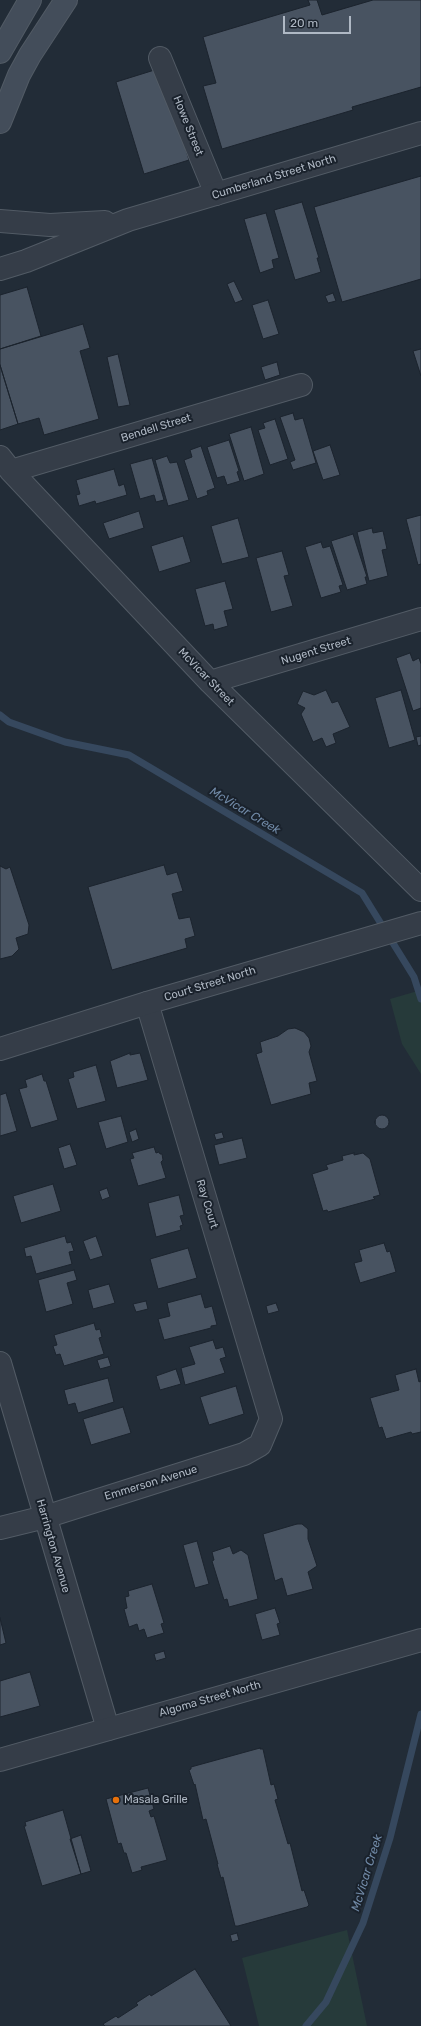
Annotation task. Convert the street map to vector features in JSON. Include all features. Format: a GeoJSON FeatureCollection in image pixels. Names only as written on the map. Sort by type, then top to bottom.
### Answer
{"type":"FeatureCollection","features":[{"type":"Feature","properties":{"kind":"main road"},"geometry":{"type":"LineString","coordinates":[[0,52],[30,0]]}},
{"type":"Feature","properties":{"kind":"main road"},"geometry":{"type":"LineString","coordinates":[[0,122],[26,62],[66,0]]}},
{"type":"Feature","properties":{"kind":"street","name":"Howe Street"},"geometry":{"type":"LineString","coordinates":[[160,58],[216,194]]}},
{"type":"Feature","properties":{"kind":"street","name":"Cumberland Street North"},"geometry":{"type":"LineString","coordinates":[[0,269],[26,261],[128,220],[421,133]]}},
{"type":"Feature","properties":{"kind":"street","name":"Cumberland Street North"},"geometry":{"type":"LineString","coordinates":[[0,221],[28,225],[72,225],[128,220]]}},
{"type":"Feature","properties":{"kind":"street","name":"Bendell Street"},"geometry":{"type":"LineString","coordinates":[[5,464],[301,384]]}},
{"type":"Feature","properties":{"kind":"street","name":"McVicar Street"},"geometry":{"type":"LineString","coordinates":[[5,464],[210,682],[421,890]]}},
{"type":"Feature","properties":{"kind":"street","name":"Nugent Street"},"geometry":{"type":"LineString","coordinates":[[210,682],[421,619]]}},
{"type":"Feature","properties":{"kind":"street","name":"Court Street North"},"geometry":{"type":"LineString","coordinates":[[0,1049],[146,1003],[414,925]]}},
{"type":"Feature","properties":{"kind":"street","name":"Ray Court"},"geometry":{"type":"LineString","coordinates":[[146,1003],[267,1406]]}},
{"type":"Feature","properties":{"kind":"street","name":"Harrington Avenue"},"geometry":{"type":"LineString","coordinates":[[0,1363],[44,1517],[108,1728]]}},
{"type":"Feature","properties":{"kind":"street","name":"Emmerson Avenue"},"geometry":{"type":"LineString","coordinates":[[0,1528],[44,1517],[244,1454],[260,1445],[271,1419],[267,1406]]}},
{"type":"Feature","properties":{"kind":"street","name":"Algoma Street North"},"geometry":{"type":"LineString","coordinates":[[0,1760],[412,1642]]}},
{"type":"Feature","properties":{"kind":"green space"},"geometry":{"type":"Polygon","coordinates":[[[421,990],[421,1074],[402,1044],[390,999],[421,990]]]}},
{"type":"Feature","properties":{"kind":"green space"},"geometry":{"type":"Polygon","coordinates":[[[347,1930],[367,2026],[259,2026],[242,1958],[347,1930]]]}},
{"type":"Feature","properties":{"kind":"building"},"geometry":{"type":"Polygon","coordinates":[[[308,0],[317,0],[322,15],[373,0],[421,0],[421,87],[352,107],[353,110],[222,149],[203,86],[216,83],[203,37],[310,5],[308,0]]]}},
{"type":"Feature","properties":{"kind":"building"},"geometry":{"type":"Polygon","coordinates":[[[161,68],[189,160],[144,174],[116,82],[161,68]]]}},
{"type":"Feature","properties":{"kind":"building"},"geometry":{"type":"Polygon","coordinates":[[[421,176],[421,279],[342,302],[314,207],[421,176]]]}},
{"type":"Feature","properties":{"kind":"building"},"geometry":{"type":"Polygon","coordinates":[[[302,202],[319,258],[317,258],[321,272],[295,280],[274,210],[302,202]]]}},
{"type":"Feature","properties":{"kind":"building"},"geometry":{"type":"Polygon","coordinates":[[[266,213],[279,258],[272,260],[274,268],[260,273],[244,219],[266,213]]]}},
{"type":"Feature","properties":{"kind":"building"},"geometry":{"type":"Polygon","coordinates":[[[234,281],[243,300],[235,303],[227,284],[234,281]]]}},
{"type":"Feature","properties":{"kind":"building"},"geometry":{"type":"Polygon","coordinates":[[[27,287],[41,336],[0,349],[0,295],[27,287]]]}},
{"type":"Feature","properties":{"kind":"building"},"geometry":{"type":"Polygon","coordinates":[[[333,293],[336,301],[328,303],[325,296],[333,293]]]}},
{"type":"Feature","properties":{"kind":"building"},"geometry":{"type":"Polygon","coordinates":[[[268,300],[279,334],[263,339],[252,305],[268,300]]]}},
{"type":"Feature","properties":{"kind":"building"},"geometry":{"type":"Polygon","coordinates":[[[83,324],[90,348],[80,351],[99,419],[44,435],[39,418],[18,424],[0,365],[0,349],[83,324]]]}},
{"type":"Feature","properties":{"kind":"building"},"geometry":{"type":"Polygon","coordinates":[[[421,349],[421,376],[413,351],[421,349]]]}},
{"type":"Feature","properties":{"kind":"building"},"geometry":{"type":"Polygon","coordinates":[[[118,354],[130,405],[118,407],[107,357],[118,354]]]}},
{"type":"Feature","properties":{"kind":"building"},"geometry":{"type":"Polygon","coordinates":[[[277,362],[280,375],[265,380],[261,367],[277,362]]]}},
{"type":"Feature","properties":{"kind":"building"},"geometry":{"type":"Polygon","coordinates":[[[0,365],[18,424],[0,430],[0,365]]]}},
{"type":"Feature","properties":{"kind":"building"},"geometry":{"type":"Polygon","coordinates":[[[293,413],[295,420],[303,418],[316,463],[293,470],[290,462],[295,460],[280,417],[293,413]]]}},
{"type":"Feature","properties":{"kind":"building"},"geometry":{"type":"Polygon","coordinates":[[[275,419],[288,459],[270,465],[258,430],[265,428],[263,423],[275,419]]]}},
{"type":"Feature","properties":{"kind":"building"},"geometry":{"type":"Polygon","coordinates":[[[251,427],[264,474],[244,481],[229,434],[251,427]]]}},
{"type":"Feature","properties":{"kind":"building"},"geometry":{"type":"Polygon","coordinates":[[[229,440],[239,471],[237,472],[240,481],[227,485],[224,476],[217,478],[207,447],[229,440]]]}},
{"type":"Feature","properties":{"kind":"building"},"geometry":{"type":"Polygon","coordinates":[[[330,445],[340,475],[323,480],[313,451],[330,445]]]}},
{"type":"Feature","properties":{"kind":"building"},"geometry":{"type":"Polygon","coordinates":[[[201,446],[215,488],[207,491],[208,495],[197,499],[184,460],[192,457],[190,450],[201,446]]]}},
{"type":"Feature","properties":{"kind":"building"},"geometry":{"type":"Polygon","coordinates":[[[167,456],[170,463],[177,462],[189,500],[168,506],[155,460],[167,456]]]}},
{"type":"Feature","properties":{"kind":"building"},"geometry":{"type":"Polygon","coordinates":[[[152,458],[164,500],[156,502],[154,495],[140,499],[130,464],[152,458]]]}},
{"type":"Feature","properties":{"kind":"building"},"geometry":{"type":"Polygon","coordinates":[[[114,469],[119,486],[124,484],[127,495],[96,504],[95,501],[79,506],[76,495],[80,494],[76,480],[114,469]]]}},
{"type":"Feature","properties":{"kind":"building"},"geometry":{"type":"Polygon","coordinates":[[[139,511],[144,528],[109,539],[103,523],[139,511]]]}},
{"type":"Feature","properties":{"kind":"building"},"geometry":{"type":"Polygon","coordinates":[[[421,515],[421,564],[418,565],[406,519],[421,515]]]}},
{"type":"Feature","properties":{"kind":"building"},"geometry":{"type":"Polygon","coordinates":[[[238,518],[249,557],[222,564],[211,526],[238,518]]]}},
{"type":"Feature","properties":{"kind":"building"},"geometry":{"type":"Polygon","coordinates":[[[372,528],[373,533],[383,531],[387,549],[382,550],[388,576],[369,581],[357,532],[372,528]]]}},
{"type":"Feature","properties":{"kind":"building"},"geometry":{"type":"Polygon","coordinates":[[[353,534],[367,577],[365,577],[367,584],[347,590],[331,541],[353,534]]]}},
{"type":"Feature","properties":{"kind":"building"},"geometry":{"type":"Polygon","coordinates":[[[183,536],[191,562],[159,572],[151,546],[183,536]]]}},
{"type":"Feature","properties":{"kind":"building"},"geometry":{"type":"Polygon","coordinates":[[[321,542],[323,548],[330,546],[343,585],[339,586],[341,592],[321,598],[305,547],[321,542]]]}},
{"type":"Feature","properties":{"kind":"building"},"geometry":{"type":"Polygon","coordinates":[[[282,551],[289,575],[284,576],[293,606],[271,612],[256,558],[282,551]]]}},
{"type":"Feature","properties":{"kind":"building"},"geometry":{"type":"Polygon","coordinates":[[[225,581],[233,609],[224,611],[228,626],[214,630],[213,624],[205,626],[195,589],[225,581]]]}},
{"type":"Feature","properties":{"kind":"building"},"geometry":{"type":"Polygon","coordinates":[[[410,653],[413,661],[419,658],[421,664],[421,708],[413,711],[396,658],[410,653]]]}},
{"type":"Feature","properties":{"kind":"building"},"geometry":{"type":"Polygon","coordinates":[[[326,690],[332,703],[338,701],[350,727],[333,734],[336,743],[326,747],[322,738],[313,742],[301,714],[305,708],[297,704],[303,691],[314,695],[326,690]]]}},
{"type":"Feature","properties":{"kind":"building"},"geometry":{"type":"Polygon","coordinates":[[[401,690],[415,740],[389,748],[375,698],[401,690]]]}},
{"type":"Feature","properties":{"kind":"building"},"geometry":{"type":"Polygon","coordinates":[[[421,736],[421,745],[418,746],[416,737],[421,736]]]}},
{"type":"Feature","properties":{"kind":"building"},"geometry":{"type":"Polygon","coordinates":[[[164,865],[167,875],[177,872],[183,891],[172,894],[179,919],[190,917],[195,936],[185,939],[187,948],[112,970],[88,887],[164,865]]]}},
{"type":"Feature","properties":{"kind":"building"},"geometry":{"type":"Polygon","coordinates":[[[0,866],[6,869],[10,867],[29,925],[28,934],[16,938],[19,949],[12,956],[0,959],[0,866]]]}},
{"type":"Feature","properties":{"kind":"building"},"geometry":{"type":"Polygon","coordinates":[[[295,1028],[304,1032],[309,1038],[311,1046],[309,1052],[317,1081],[309,1083],[311,1094],[271,1105],[256,1054],[262,1052],[260,1042],[278,1036],[288,1029],[295,1028]]]}},
{"type":"Feature","properties":{"kind":"building"},"geometry":{"type":"Polygon","coordinates":[[[130,1053],[130,1055],[140,1053],[148,1080],[117,1088],[110,1061],[130,1053]]]}},
{"type":"Feature","properties":{"kind":"building"},"geometry":{"type":"Polygon","coordinates":[[[96,1065],[106,1101],[77,1109],[68,1079],[74,1077],[73,1072],[96,1065]]]}},
{"type":"Feature","properties":{"kind":"building"},"geometry":{"type":"Polygon","coordinates":[[[42,1074],[44,1081],[46,1081],[58,1120],[31,1128],[19,1089],[27,1087],[25,1080],[42,1074]]]}},
{"type":"Feature","properties":{"kind":"building"},"geometry":{"type":"Polygon","coordinates":[[[6,1093],[17,1131],[0,1136],[0,1095],[6,1093]]]}},
{"type":"Feature","properties":{"kind":"building"},"geometry":{"type":"Polygon","coordinates":[[[379,1115],[385,1115],[389,1119],[389,1125],[385,1129],[379,1129],[375,1125],[375,1119],[379,1115]]]}},
{"type":"Feature","properties":{"kind":"building"},"geometry":{"type":"Polygon","coordinates":[[[121,1116],[128,1142],[106,1149],[98,1122],[121,1116]]]}},
{"type":"Feature","properties":{"kind":"building"},"geometry":{"type":"Polygon","coordinates":[[[136,1129],[139,1139],[132,1142],[129,1132],[136,1129]]]}},
{"type":"Feature","properties":{"kind":"building"},"geometry":{"type":"Polygon","coordinates":[[[222,1132],[224,1138],[216,1140],[214,1134],[222,1132]]]}},
{"type":"Feature","properties":{"kind":"building"},"geometry":{"type":"Polygon","coordinates":[[[242,1138],[247,1158],[219,1165],[214,1145],[242,1138]]]}},
{"type":"Feature","properties":{"kind":"building"},"geometry":{"type":"Polygon","coordinates":[[[70,1144],[77,1165],[64,1169],[58,1148],[70,1144]]]}},
{"type":"Feature","properties":{"kind":"building"},"geometry":{"type":"Polygon","coordinates":[[[154,1147],[156,1153],[159,1152],[162,1154],[163,1160],[161,1162],[166,1178],[138,1186],[130,1159],[134,1158],[132,1153],[154,1147]]]}},
{"type":"Feature","properties":{"kind":"building"},"geometry":{"type":"Polygon","coordinates":[[[354,1153],[354,1155],[363,1153],[370,1159],[380,1195],[373,1197],[375,1199],[328,1212],[327,1210],[323,1211],[312,1174],[328,1169],[326,1165],[343,1160],[342,1156],[354,1153]]]}},
{"type":"Feature","properties":{"kind":"building"},"geometry":{"type":"Polygon","coordinates":[[[53,1184],[61,1211],[21,1223],[13,1196],[53,1184]]]}},
{"type":"Feature","properties":{"kind":"building"},"geometry":{"type":"Polygon","coordinates":[[[107,1188],[110,1197],[102,1200],[99,1191],[107,1188]]]}},
{"type":"Feature","properties":{"kind":"building"},"geometry":{"type":"Polygon","coordinates":[[[179,1195],[184,1215],[180,1216],[183,1225],[180,1226],[181,1230],[156,1237],[148,1203],[179,1195]]]}},
{"type":"Feature","properties":{"kind":"building"},"geometry":{"type":"Polygon","coordinates":[[[65,1236],[67,1243],[71,1242],[74,1251],[69,1252],[72,1264],[36,1274],[31,1256],[26,1257],[24,1248],[65,1236]]]}},
{"type":"Feature","properties":{"kind":"building"},"geometry":{"type":"Polygon","coordinates":[[[96,1236],[103,1256],[90,1260],[83,1241],[96,1236]]]}},
{"type":"Feature","properties":{"kind":"building"},"geometry":{"type":"Polygon","coordinates":[[[384,1243],[387,1252],[390,1251],[396,1272],[360,1283],[354,1263],[362,1261],[359,1250],[384,1243]]]}},
{"type":"Feature","properties":{"kind":"building"},"geometry":{"type":"Polygon","coordinates":[[[188,1248],[197,1278],[158,1289],[150,1259],[188,1248]]]}},
{"type":"Feature","properties":{"kind":"building"},"geometry":{"type":"Polygon","coordinates":[[[74,1270],[77,1280],[67,1283],[73,1304],[46,1312],[38,1280],[74,1270]]]}},
{"type":"Feature","properties":{"kind":"building"},"geometry":{"type":"Polygon","coordinates":[[[109,1284],[115,1303],[93,1309],[88,1290],[109,1284]]]}},
{"type":"Feature","properties":{"kind":"building"},"geometry":{"type":"Polygon","coordinates":[[[201,1294],[205,1308],[212,1306],[217,1325],[211,1326],[211,1328],[164,1340],[158,1319],[170,1316],[167,1303],[201,1294]]]}},
{"type":"Feature","properties":{"kind":"building"},"geometry":{"type":"Polygon","coordinates":[[[146,1301],[148,1309],[136,1312],[133,1304],[146,1301]]]}},
{"type":"Feature","properties":{"kind":"building"},"geometry":{"type":"Polygon","coordinates":[[[276,1303],[279,1311],[268,1314],[266,1306],[276,1303]]]}},
{"type":"Feature","properties":{"kind":"building"},"geometry":{"type":"Polygon","coordinates":[[[94,1323],[96,1330],[100,1329],[102,1337],[99,1338],[104,1354],[64,1366],[60,1354],[56,1355],[53,1346],[57,1345],[54,1335],[94,1323]]]}},
{"type":"Feature","properties":{"kind":"building"},"geometry":{"type":"Polygon","coordinates":[[[213,1340],[216,1349],[223,1347],[226,1357],[220,1359],[225,1373],[185,1385],[181,1368],[195,1364],[189,1347],[213,1340]]]}},
{"type":"Feature","properties":{"kind":"building"},"geometry":{"type":"Polygon","coordinates":[[[108,1357],[111,1366],[100,1369],[97,1360],[108,1357]]]}},
{"type":"Feature","properties":{"kind":"building"},"geometry":{"type":"Polygon","coordinates":[[[176,1369],[181,1384],[160,1390],[156,1376],[176,1369]]]}},
{"type":"Feature","properties":{"kind":"building"},"geometry":{"type":"Polygon","coordinates":[[[416,1369],[419,1382],[421,1381],[421,1432],[412,1434],[411,1432],[386,1439],[382,1427],[379,1428],[370,1398],[399,1390],[395,1375],[416,1369]]]}},
{"type":"Feature","properties":{"kind":"building"},"geometry":{"type":"Polygon","coordinates":[[[108,1378],[114,1402],[78,1413],[75,1403],[68,1405],[64,1390],[108,1378]]]}},
{"type":"Feature","properties":{"kind":"building"},"geometry":{"type":"Polygon","coordinates":[[[236,1386],[244,1414],[209,1425],[200,1397],[236,1386]]]}},
{"type":"Feature","properties":{"kind":"building"},"geometry":{"type":"Polygon","coordinates":[[[123,1407],[131,1433],[91,1445],[83,1419],[123,1407]]]}},
{"type":"Feature","properties":{"kind":"building"},"geometry":{"type":"Polygon","coordinates":[[[297,1524],[302,1524],[308,1529],[308,1539],[317,1566],[308,1572],[313,1589],[287,1596],[282,1578],[275,1581],[263,1534],[297,1524]]]}},
{"type":"Feature","properties":{"kind":"building"},"geometry":{"type":"Polygon","coordinates":[[[197,1541],[209,1584],[195,1588],[183,1545],[197,1541]]]}},
{"type":"Feature","properties":{"kind":"building"},"geometry":{"type":"Polygon","coordinates":[[[230,1546],[233,1554],[241,1550],[248,1555],[258,1599],[229,1607],[227,1599],[224,1600],[212,1561],[214,1560],[212,1552],[230,1546]]]}},
{"type":"Feature","properties":{"kind":"building"},"geometry":{"type":"Polygon","coordinates":[[[152,1584],[164,1623],[161,1624],[164,1633],[147,1638],[144,1629],[139,1631],[137,1624],[129,1627],[124,1609],[127,1608],[125,1597],[129,1596],[128,1591],[152,1584]]]}},
{"type":"Feature","properties":{"kind":"building"},"geometry":{"type":"Polygon","coordinates":[[[275,1608],[280,1623],[277,1624],[280,1635],[262,1640],[255,1614],[275,1608]]]}},
{"type":"Feature","properties":{"kind":"building"},"geometry":{"type":"Polygon","coordinates":[[[0,1618],[6,1643],[0,1645],[0,1618]]]}},
{"type":"Feature","properties":{"kind":"building"},"geometry":{"type":"Polygon","coordinates":[[[164,1651],[166,1658],[156,1661],[154,1654],[164,1651]]]}},
{"type":"Feature","properties":{"kind":"building"},"geometry":{"type":"Polygon","coordinates":[[[30,1672],[40,1706],[0,1717],[0,1681],[30,1672]]]}},
{"type":"Feature","properties":{"kind":"building"},"geometry":{"type":"Polygon","coordinates":[[[260,1748],[263,1749],[271,1785],[274,1784],[278,1799],[275,1800],[288,1844],[290,1843],[302,1891],[304,1890],[309,1905],[307,1907],[235,1926],[223,1877],[221,1878],[206,1819],[203,1820],[195,1784],[194,1785],[189,1770],[191,1767],[260,1748]]]}},
{"type":"Feature","properties":{"kind":"building"},"geometry":{"type":"Polygon","coordinates":[[[148,1788],[154,1809],[149,1811],[151,1817],[154,1816],[167,1860],[141,1867],[142,1870],[132,1873],[126,1853],[124,1853],[121,1843],[118,1844],[106,1799],[148,1788]]]}},
{"type":"Feature","properties":{"kind":"building"},"geometry":{"type":"Polygon","coordinates":[[[63,1810],[81,1874],[42,1886],[24,1826],[26,1826],[25,1822],[63,1810]]]}},
{"type":"Feature","properties":{"kind":"building"},"geometry":{"type":"Polygon","coordinates":[[[81,1835],[91,1871],[81,1874],[70,1839],[81,1835]]]}},
{"type":"Feature","properties":{"kind":"building"},"geometry":{"type":"Polygon","coordinates":[[[237,1933],[239,1940],[232,1942],[230,1935],[237,1933]]]}},
{"type":"Feature","properties":{"kind":"building"},"geometry":{"type":"Polygon","coordinates":[[[195,1969],[231,2026],[105,2026],[103,2024],[116,2016],[118,2018],[138,2005],[136,2003],[150,1994],[151,1996],[195,1969]]]}},
{"type":"Feature","properties":{"kind":"waterway","name":"McVicar Creek"},"geometry":{"type":"LineString","coordinates":[[0,715],[9,722],[65,742],[129,755],[362,893],[414,977],[421,999]]}},
{"type":"Feature","properties":{"kind":"waterway","name":"McVicar Creek"},"geometry":{"type":"LineString","coordinates":[[306,2026],[326,2002],[363,1923],[390,1838],[421,1714]]}},
{"type":"Feature","properties":{"kind":"place","name":"Masala Grille"},"geometry":{"type":"Point","coordinates":[116,1800]}}]}
